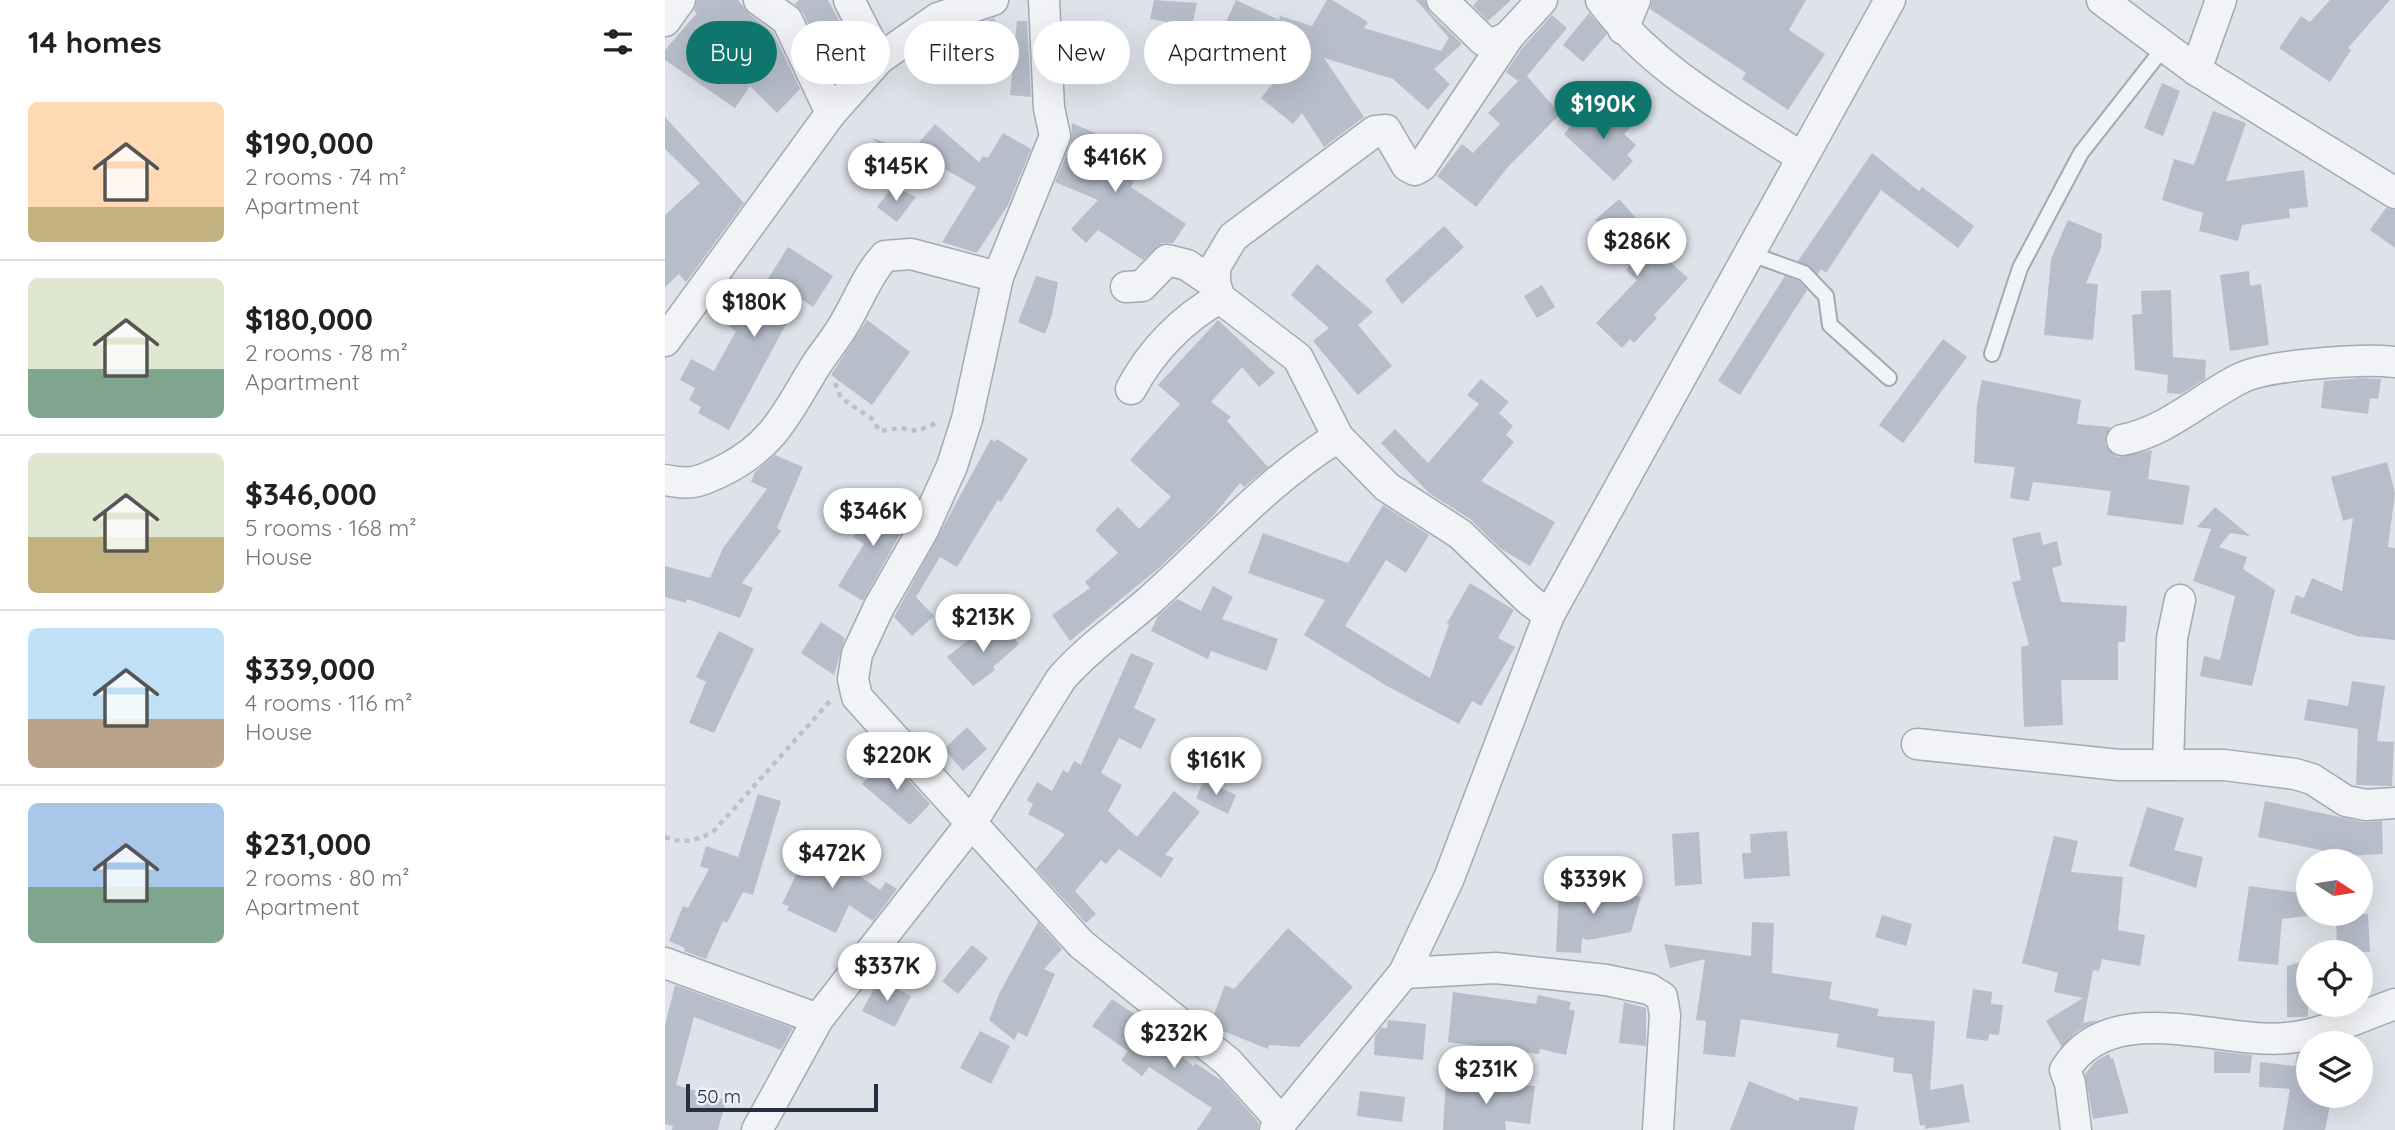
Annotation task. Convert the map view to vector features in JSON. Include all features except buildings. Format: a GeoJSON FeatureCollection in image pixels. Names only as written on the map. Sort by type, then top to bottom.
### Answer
{"type":"FeatureCollection","features":[{"type":"Feature","properties":{"kind":"street"},"geometry":{"type":"LineString","coordinates":[[665,20],[680,0]]}},
{"type":"Feature","properties":{"kind":"street"},"geometry":{"type":"LineString","coordinates":[[759,0],[787,20],[831,113]]}},
{"type":"Feature","properties":{"kind":"street"},"geometry":{"type":"LineString","coordinates":[[849,0],[860,21]]}},
{"type":"Feature","properties":{"kind":"street"},"geometry":{"type":"LineString","coordinates":[[890,52],[939,18],[993,0]]}},
{"type":"Feature","properties":{"kind":"street"},"geometry":{"type":"LineString","coordinates":[[1044,0],[1049,108],[1055,136],[998,276],[967,419],[952,467],[923,530],[879,607],[857,654],[853,674],[857,697],[970,825],[1081,944],[1228,1062],[1278,1126],[1404,973],[1449,878],[1549,615],[1747,253],[1890,0]]}},
{"type":"Feature","properties":{"kind":"street"},"geometry":{"type":"LineString","coordinates":[[1442,0],[1484,41],[1496,44],[1509,36]]}},
{"type":"Feature","properties":{"kind":"street"},"geometry":{"type":"LineString","coordinates":[[1217,291],[1215,267],[1233,237],[1375,131],[1386,130],[1407,166],[1415,170],[1422,166],[1509,36],[1542,0]]}},
{"type":"Feature","properties":{"kind":"street"},"geometry":{"type":"LineString","coordinates":[[1601,0],[1623,29],[1679,77],[1801,157]]}},
{"type":"Feature","properties":{"kind":"street"},"geometry":{"type":"LineString","coordinates":[[1623,29],[1635,0]]}},
{"type":"Feature","properties":{"kind":"street"},"geometry":{"type":"LineString","coordinates":[[2102,0],[2196,70],[2395,193]]}},
{"type":"Feature","properties":{"kind":"street"},"geometry":{"type":"LineString","coordinates":[[2196,70],[2221,0]]}},
{"type":"Feature","properties":{"kind":"street"},"geometry":{"type":"LineString","coordinates":[[666,336],[831,113],[857,84]]}},
{"type":"Feature","properties":{"kind":"street"},"geometry":{"type":"LineString","coordinates":[[665,480],[689,485],[743,460],[768,441],[793,408],[815,367],[845,323],[875,266],[885,256],[911,254],[998,276]]}},
{"type":"Feature","properties":{"kind":"street"},"geometry":{"type":"LineString","coordinates":[[1126,287],[1142,286],[1167,260],[1187,265],[1298,358],[1338,437],[1387,487],[1460,534],[1529,600],[1549,615]]}},
{"type":"Feature","properties":{"kind":"street"},"geometry":{"type":"LineString","coordinates":[[1131,389],[1139,374],[1179,326],[1217,291]]}},
{"type":"Feature","properties":{"kind":"street"},"geometry":{"type":"LineString","coordinates":[[2122,440],[2145,436],[2244,376],[2329,361],[2395,362]]}},
{"type":"Feature","properties":{"kind":"street"},"geometry":{"type":"LineString","coordinates":[[757,1130],[818,1019],[970,825],[1040,710],[1079,658],[1147,602],[1297,463],[1338,437]]}},
{"type":"Feature","properties":{"kind":"street"},"geometry":{"type":"LineString","coordinates":[[2168,765],[2172,638],[2180,600]]}},
{"type":"Feature","properties":{"kind":"street"},"geometry":{"type":"LineString","coordinates":[[1917,744],[2119,765],[2224,765],[2295,774],[2312,779],[2346,801],[2366,805],[2395,803]]}},
{"type":"Feature","properties":{"kind":"street"},"geometry":{"type":"LineString","coordinates":[[665,963],[818,1019]]}},
{"type":"Feature","properties":{"kind":"street"},"geometry":{"type":"LineString","coordinates":[[1404,973],[1496,968],[1606,980],[1649,989],[1662,997],[1665,1015],[1658,1130]]}},
{"type":"Feature","properties":{"kind":"street"},"geometry":{"type":"LineString","coordinates":[[2076,1130],[2070,1083],[2065,1070],[2097,1040],[2146,1027],[2263,1039],[2291,1038],[2392,998]]}},
{"type":"Feature","properties":{"kind":"lane"},"geometry":{"type":"LineString","coordinates":[[1992,354],[2020,268],[2081,153],[2165,46]]}},
{"type":"Feature","properties":{"kind":"lane"},"geometry":{"type":"LineString","coordinates":[[1747,253],[1804,273],[1826,296],[1830,325],[1889,379]]}},
{"type":"Feature","properties":{"kind":"path"},"geometry":{"type":"LineString","coordinates":[[815,367],[835,383],[841,398],[872,419],[880,431],[900,428],[917,431],[930,423],[967,419]]}},
{"type":"Feature","properties":{"kind":"path"},"geometry":{"type":"LineString","coordinates":[[665,837],[678,842],[695,841],[713,832],[853,674]]}}]}
